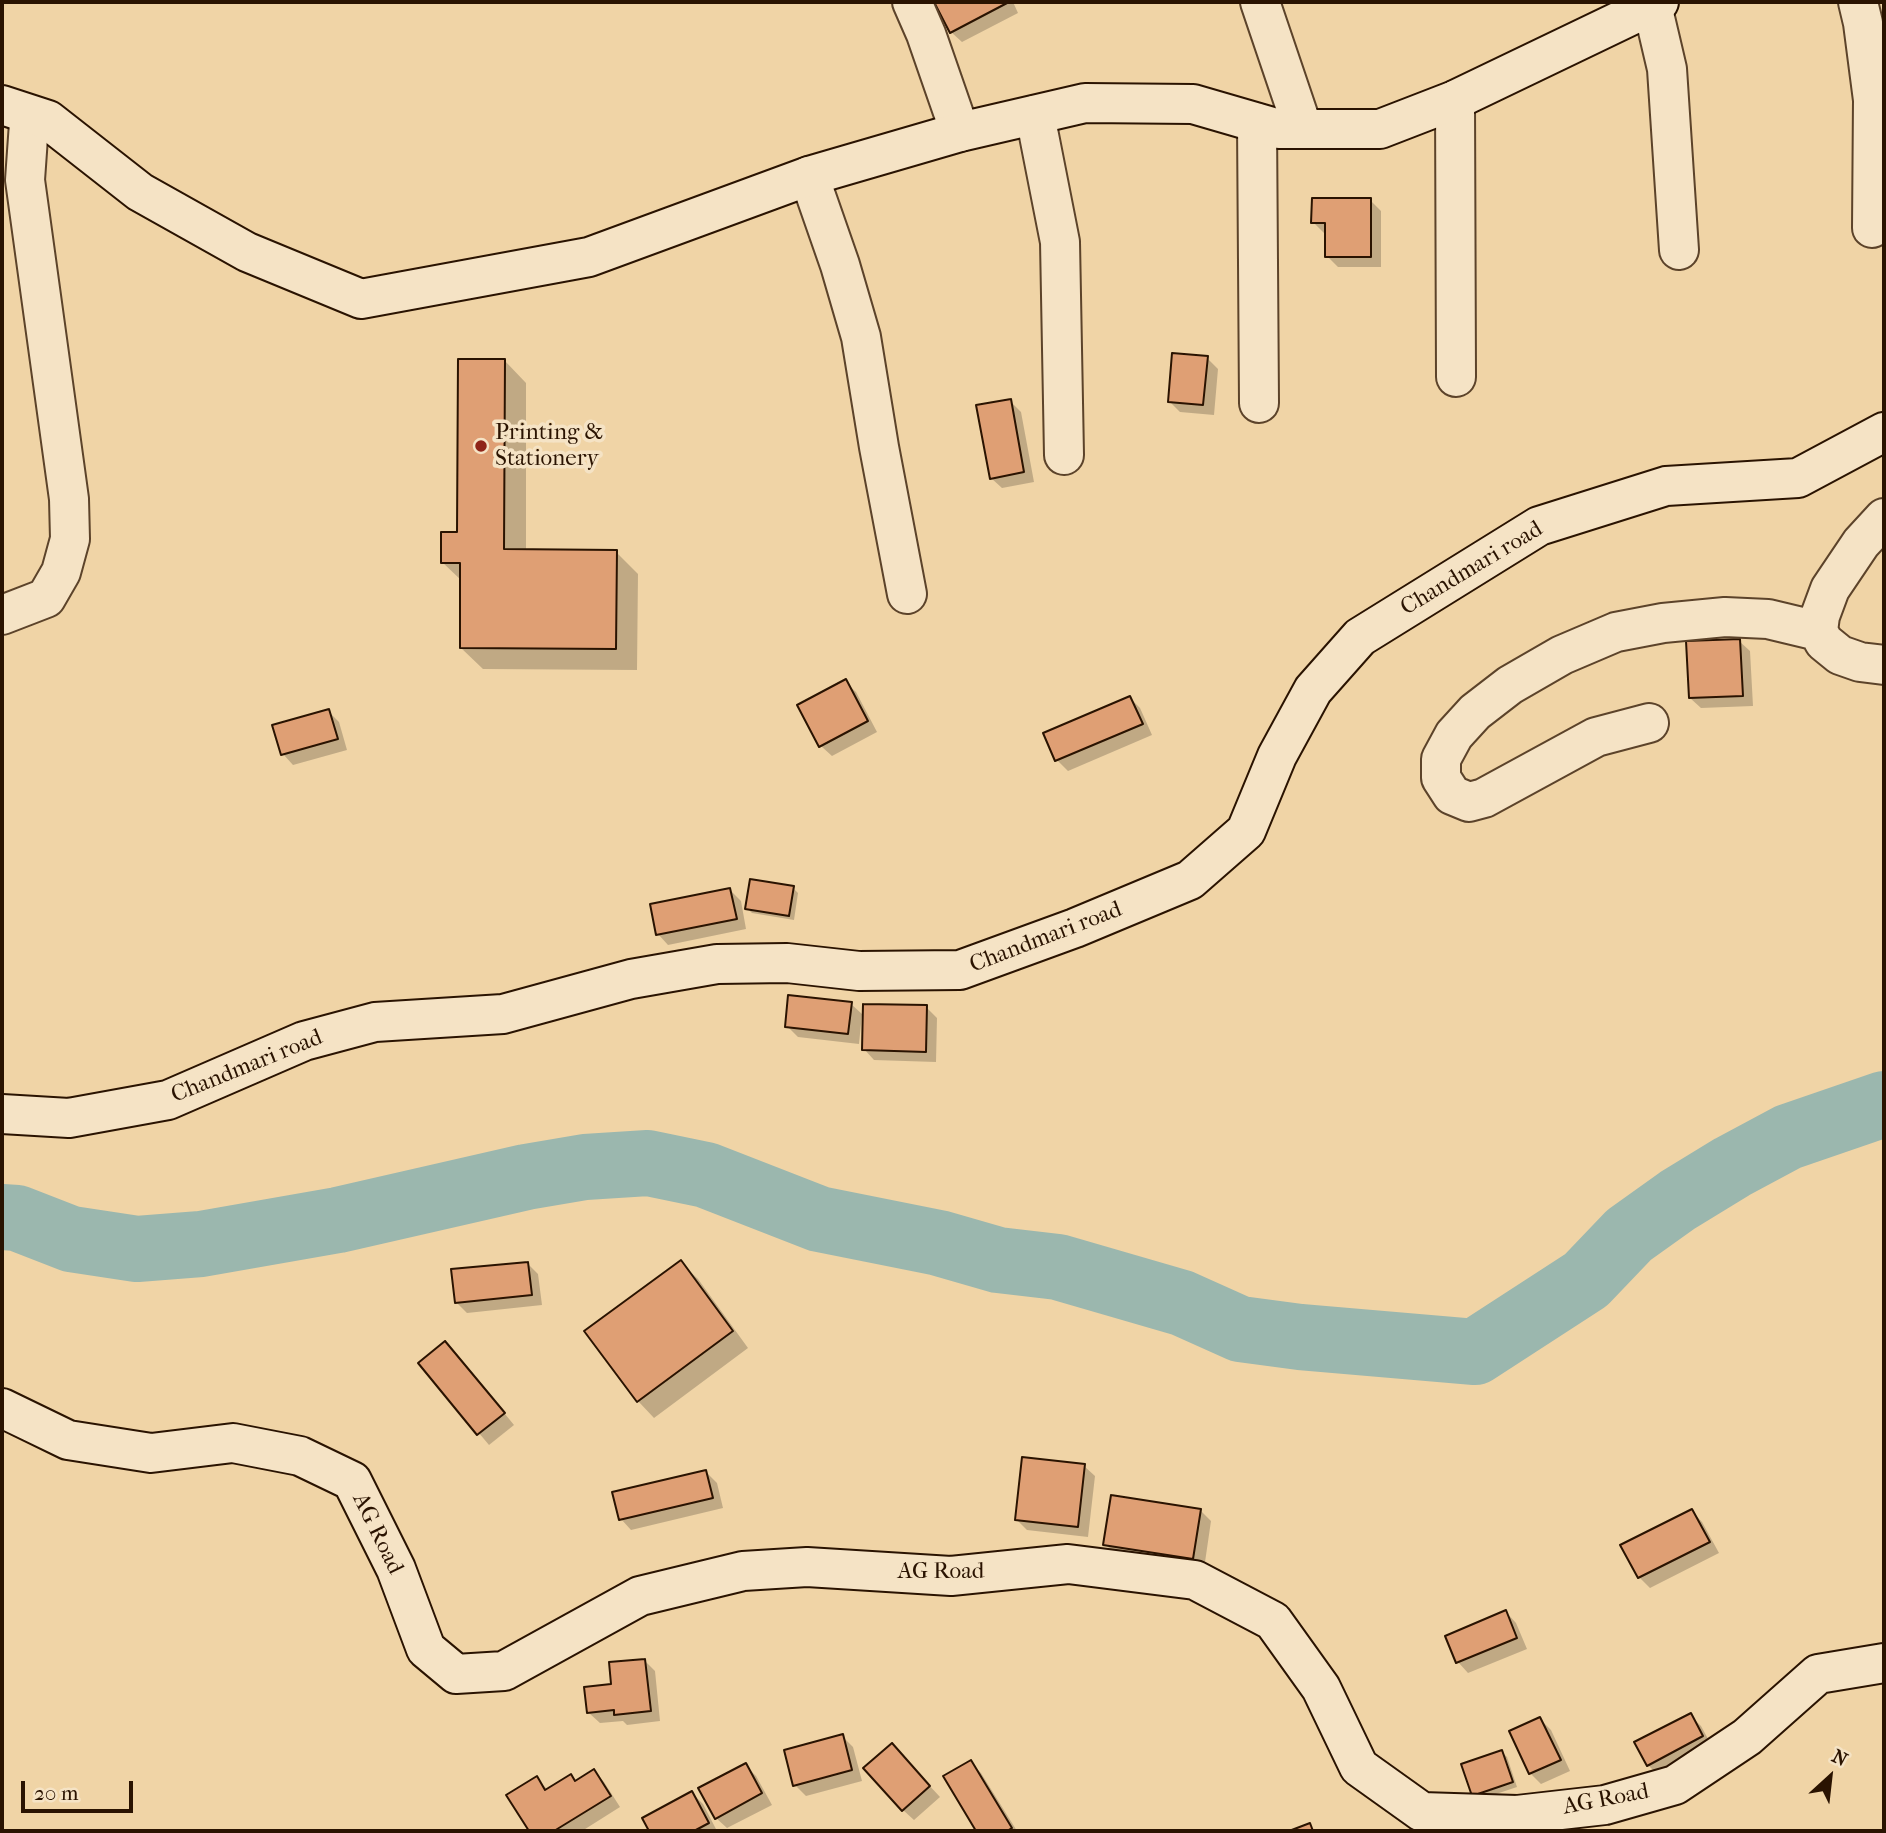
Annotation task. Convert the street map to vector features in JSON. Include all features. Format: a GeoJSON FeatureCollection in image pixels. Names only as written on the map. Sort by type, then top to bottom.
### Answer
{"type":"FeatureCollection","features":[{"type":"Feature","properties":{"kind":"street"},"geometry":{"type":"LineString","coordinates":[[912,2],[960,132]]}},
{"type":"Feature","properties":{"kind":"street"},"geometry":{"type":"LineString","coordinates":[[1260,2],[1303,129]]}},
{"type":"Feature","properties":{"kind":"street"},"geometry":{"type":"LineString","coordinates":[[1858,2],[1873,100],[1872,228]]}},
{"type":"Feature","properties":{"kind":"street"},"geometry":{"type":"LineString","coordinates":[[20,119],[139,192],[247,252],[361,299],[589,257],[809,176],[960,132],[1085,103],[1193,104],[1279,129],[1380,129],[1455,100],[1656,4],[1667,69],[1679,250]]}},
{"type":"Feature","properties":{"kind":"street"},"geometry":{"type":"LineString","coordinates":[[1455,100],[1456,377]]}},
{"type":"Feature","properties":{"kind":"street"},"geometry":{"type":"LineString","coordinates":[[1035,115],[1060,242],[1064,456]]}},
{"type":"Feature","properties":{"kind":"street"},"geometry":{"type":"LineString","coordinates":[[2,615],[46,598],[61,572],[70,539],[69,499],[25,180],[20,119]]}},
{"type":"Feature","properties":{"kind":"street"},"geometry":{"type":"LineString","coordinates":[[1257,123],[1259,403]]}},
{"type":"Feature","properties":{"kind":"street"},"geometry":{"type":"LineString","coordinates":[[809,176],[841,265],[862,337],[879,447],[907,594]]}},
{"type":"Feature","properties":{"kind":"street","name":"Chandmari road"},"geometry":{"type":"LineString","coordinates":[[2,1114],[69,1118],[168,1100],[304,1041],[375,1021],[503,1014],[631,979],[717,964],[787,963],[859,971],[960,970],[973,966],[1075,929],[1190,880],[1246,831],[1277,756],[1313,690],[1360,637],[1539,526],[1666,486],[1798,478],[1884,432]]}},
{"type":"Feature","properties":{"kind":"street"},"geometry":{"type":"LineString","coordinates":[[1884,518],[1861,543],[1830,589],[1820,616],[1818,631],[1824,642],[1840,655],[1860,662],[1884,665]]}},
{"type":"Feature","properties":{"kind":"street"},"geometry":{"type":"LineString","coordinates":[[1649,723],[1596,737],[1484,798],[1469,802],[1452,796],[1441,778],[1441,759],[1454,735],[1475,712],[1510,685],[1552,661],[1616,632],[1663,623],[1725,617],[1768,619],[1818,631]]}},
{"type":"Feature","properties":{"kind":"street","name":"AG Road"},"geometry":{"type":"LineString","coordinates":[[2,1408],[68,1440],[151,1453],[233,1443],[300,1456],[352,1481],[396,1569],[426,1649],[456,1674],[504,1671],[640,1596],[743,1571],[807,1567],[951,1576],[1068,1564],[1195,1580],[1273,1621],[1321,1688],[1359,1767],[1422,1812],[1517,1815],[1605,1805],[1675,1785],[1746,1737],[1818,1674],[1884,1663]]}},
{"type":"Feature","properties":{"kind":"building"},"geometry":{"type":"Polygon","coordinates":[[[934,2],[1009,2],[950,33],[934,2]]]}},
{"type":"Feature","properties":{"kind":"building"},"geometry":{"type":"Polygon","coordinates":[[[1312,198],[1371,198],[1371,257],[1325,257],[1325,223],[1311,223],[1312,198]]]}},
{"type":"Feature","properties":{"kind":"building"},"geometry":{"type":"Polygon","coordinates":[[[1172,353],[1208,356],[1203,405],[1168,402],[1172,353]]]}},
{"type":"Feature","properties":{"kind":"building","name":"Printing & Stationery"},"geometry":{"type":"Polygon","coordinates":[[[458,359],[505,359],[504,549],[617,550],[616,649],[460,648],[460,563],[441,563],[441,532],[457,532],[458,359]]]}},
{"type":"Feature","properties":{"kind":"building"},"geometry":{"type":"Polygon","coordinates":[[[1011,399],[1024,472],[990,479],[976,405],[1011,399]]]}},
{"type":"Feature","properties":{"kind":"building"},"geometry":{"type":"Polygon","coordinates":[[[1740,639],[1743,696],[1689,698],[1686,641],[1740,639]]]}},
{"type":"Feature","properties":{"kind":"building"},"geometry":{"type":"Polygon","coordinates":[[[846,679],[868,721],[819,747],[797,705],[846,679]]]}},
{"type":"Feature","properties":{"kind":"building"},"geometry":{"type":"Polygon","coordinates":[[[1130,696],[1143,724],[1055,761],[1043,733],[1130,696]]]}},
{"type":"Feature","properties":{"kind":"building"},"geometry":{"type":"Polygon","coordinates":[[[329,709],[338,739],[281,755],[272,725],[329,709]]]}},
{"type":"Feature","properties":{"kind":"building"},"geometry":{"type":"Polygon","coordinates":[[[750,879],[794,886],[789,916],[745,909],[750,879]]]}},
{"type":"Feature","properties":{"kind":"building"},"geometry":{"type":"Polygon","coordinates":[[[730,888],[737,919],[656,935],[650,904],[730,888]]]}},
{"type":"Feature","properties":{"kind":"building"},"geometry":{"type":"Polygon","coordinates":[[[788,995],[852,1002],[848,1034],[785,1027],[788,995]]]}},
{"type":"Feature","properties":{"kind":"building"},"geometry":{"type":"Polygon","coordinates":[[[863,1004],[927,1005],[926,1052],[862,1050],[863,1004]]]}},
{"type":"Feature","properties":{"kind":"building"},"geometry":{"type":"Polygon","coordinates":[[[681,1260],[733,1331],[637,1402],[584,1331],[681,1260]]]}},
{"type":"Feature","properties":{"kind":"building"},"geometry":{"type":"Polygon","coordinates":[[[528,1262],[532,1295],[455,1303],[451,1269],[528,1262]]]}},
{"type":"Feature","properties":{"kind":"building"},"geometry":{"type":"Polygon","coordinates":[[[445,1341],[505,1413],[477,1435],[418,1363],[445,1341]]]}},
{"type":"Feature","properties":{"kind":"building"},"geometry":{"type":"Polygon","coordinates":[[[1022,1457],[1085,1464],[1078,1527],[1015,1520],[1022,1457]]]}},
{"type":"Feature","properties":{"kind":"building"},"geometry":{"type":"Polygon","coordinates":[[[706,1470],[713,1498],[619,1520],[612,1492],[706,1470]]]}},
{"type":"Feature","properties":{"kind":"building"},"geometry":{"type":"Polygon","coordinates":[[[1111,1495],[1201,1509],[1193,1559],[1103,1545],[1111,1495]]]}},
{"type":"Feature","properties":{"kind":"building"},"geometry":{"type":"Polygon","coordinates":[[[1692,1509],[1710,1542],[1638,1578],[1620,1545],[1692,1509]]]}},
{"type":"Feature","properties":{"kind":"building"},"geometry":{"type":"Polygon","coordinates":[[[1506,1610],[1517,1638],[1456,1663],[1445,1636],[1506,1610]]]}},
{"type":"Feature","properties":{"kind":"building"},"geometry":{"type":"Polygon","coordinates":[[[645,1659],[651,1711],[614,1715],[614,1710],[587,1713],[584,1687],[611,1684],[609,1662],[645,1659]]]}},
{"type":"Feature","properties":{"kind":"building"},"geometry":{"type":"Polygon","coordinates":[[[1691,1713],[1703,1736],[1647,1766],[1634,1742],[1691,1713]]]}},
{"type":"Feature","properties":{"kind":"building"},"geometry":{"type":"Polygon","coordinates":[[[1540,1717],[1561,1760],[1529,1774],[1509,1731],[1540,1717]]]}},
{"type":"Feature","properties":{"kind":"building"},"geometry":{"type":"Polygon","coordinates":[[[843,1734],[852,1770],[793,1786],[784,1750],[843,1734]]]}},
{"type":"Feature","properties":{"kind":"building"},"geometry":{"type":"Polygon","coordinates":[[[892,1743],[930,1786],[902,1811],[863,1768],[892,1743]]]}},
{"type":"Feature","properties":{"kind":"building"},"geometry":{"type":"Polygon","coordinates":[[[1502,1750],[1513,1782],[1472,1796],[1461,1764],[1502,1750]]]}},
{"type":"Feature","properties":{"kind":"building"},"geometry":{"type":"Polygon","coordinates":[[[971,1760],[1012,1828],[1007,1831],[976,1831],[943,1776],[971,1760]]]}},
{"type":"Feature","properties":{"kind":"building"},"geometry":{"type":"Polygon","coordinates":[[[746,1763],[762,1793],[715,1819],[698,1788],[746,1763]]]}},
{"type":"Feature","properties":{"kind":"building"},"geometry":{"type":"Polygon","coordinates":[[[594,1769],[611,1796],[554,1831],[529,1831],[506,1795],[537,1776],[545,1790],[571,1774],[575,1781],[594,1769]]]}},
{"type":"Feature","properties":{"kind":"building"},"geometry":{"type":"Polygon","coordinates":[[[692,1791],[709,1823],[694,1831],[649,1831],[642,1818],[692,1791]]]}},
{"type":"Feature","properties":{"kind":"building"},"geometry":{"type":"Polygon","coordinates":[[[1310,1823],[1313,1831],[1289,1831],[1310,1823]]]}},
{"type":"Feature","properties":{"kind":"waterway"},"geometry":{"type":"LineString","coordinates":[[2,1217],[17,1218],[71,1239],[137,1249],[201,1244],[338,1220],[526,1177],[585,1167],[648,1163],[706,1175],[819,1219],[939,1243],[998,1260],[1058,1267],[1182,1303],[1240,1329],[1300,1337],[1475,1352],[1586,1280],[1629,1235],[1678,1200],[1732,1167],[1788,1137],[1884,1104]]}},
{"type":"Feature","properties":{"kind":"place","name":"Printing & Stationery"},"geometry":{"type":"Point","coordinates":[481,446]}}]}
